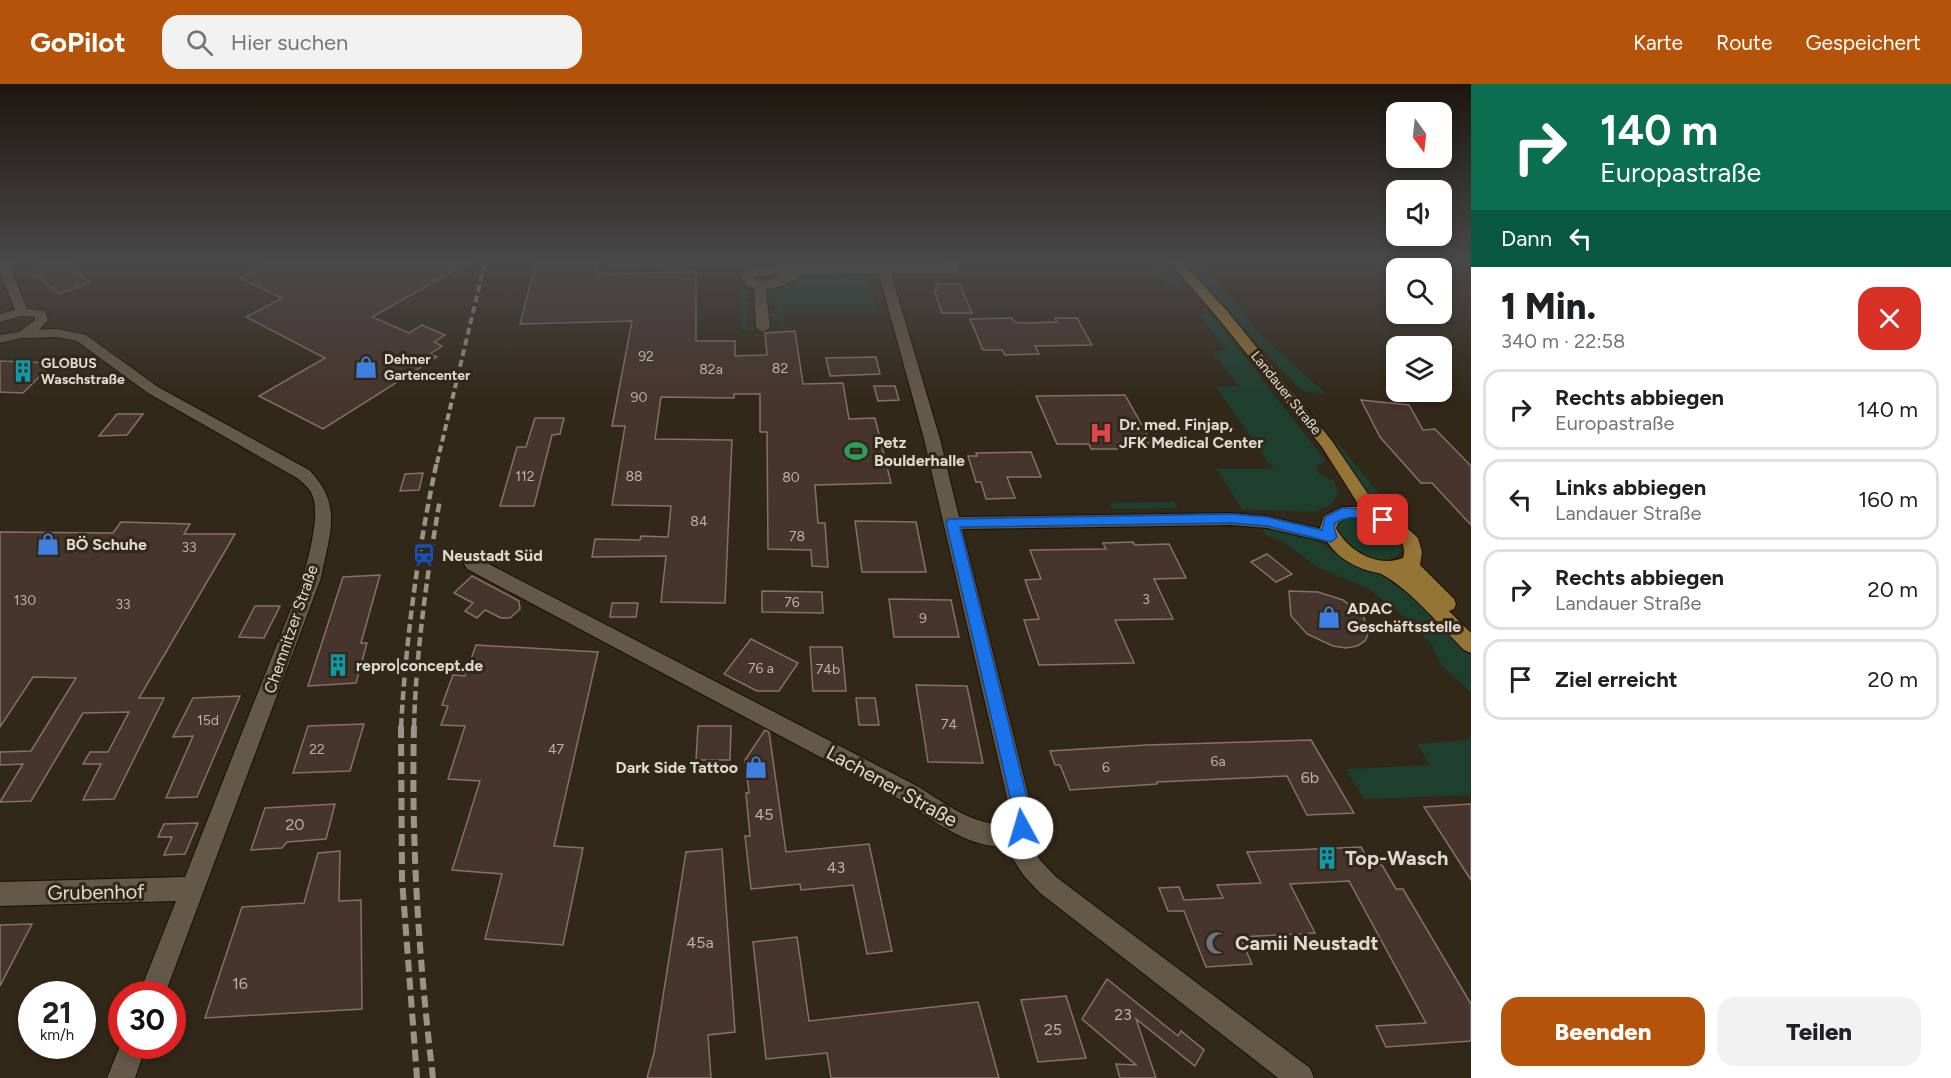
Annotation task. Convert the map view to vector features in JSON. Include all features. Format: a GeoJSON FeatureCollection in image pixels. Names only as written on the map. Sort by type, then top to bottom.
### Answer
{"type":"FeatureCollection","features":[{"type":"Feature","properties":{"kind":"main road","name":"Landauer Straße"},"geometry":{"type":"LineString","coordinates":[[1217,308],[1327,444],[1374,516]]}},
{"type":"Feature","properties":{"kind":"main road","name":"Landauer Straße"},"geometry":{"type":"LineString","coordinates":[[1345,473],[1352,512],[1374,516],[1392,524],[1407,536],[1414,550],[1410,562],[1419,575],[1471,629]]}},
{"type":"Feature","properties":{"kind":"main road"},"geometry":{"type":"LineString","coordinates":[[1352,512],[1342,513],[1330,529],[1347,553],[1373,565],[1386,567],[1410,562]]}},
{"type":"Feature","properties":{"kind":"main road"},"geometry":{"type":"LineString","coordinates":[[1386,567],[1426,599],[1471,645]]}},
{"type":"Feature","properties":{"kind":"street"},"geometry":{"type":"LineString","coordinates":[[0,318],[22,312],[21,308]]}},
{"type":"Feature","properties":{"kind":"street"},"geometry":{"type":"LineString","coordinates":[[762,308],[763,328]]}},
{"type":"Feature","properties":{"kind":"street"},"geometry":{"type":"LineString","coordinates":[[894,308],[932,439],[1021,810],[1022,828],[1011,836],[1025,860],[1048,885],[1300,1078]]}},
{"type":"Feature","properties":{"kind":"street","name":"Chemnitzer Straße"},"geometry":{"type":"LineString","coordinates":[[22,312],[36,313],[42,317],[42,320],[71,327],[81,338],[153,390],[303,474],[314,485],[322,503],[320,535],[312,578],[157,981]]}},
{"type":"Feature","properties":{"kind":"street"},"geometry":{"type":"LineString","coordinates":[[25,334],[37,327],[42,320]]}},
{"type":"Feature","properties":{"kind":"street","name":"Chemnitzer Straße"},"geometry":{"type":"LineString","coordinates":[[0,339],[25,334],[57,333],[81,338]]}},
{"type":"Feature","properties":{"kind":"street"},"geometry":{"type":"LineString","coordinates":[[952,523],[1231,519],[1330,529]]}},
{"type":"Feature","properties":{"kind":"street","name":"Lachener Straße"},"geometry":{"type":"LineString","coordinates":[[473,564],[909,793],[978,833],[994,838],[1011,836]]}},
{"type":"Feature","properties":{"kind":"street","name":"Grubenhof"},"geometry":{"type":"LineString","coordinates":[[0,894],[192,889]]}},
{"type":"Feature","properties":{"kind":"street"},"geometry":{"type":"LineString","coordinates":[[121,1078],[128,1059]]}},
{"type":"Feature","properties":{"kind":"green space"},"geometry":{"type":"Polygon","coordinates":[[[740,308],[746,308],[746,314],[756,315],[756,317],[746,317],[747,327],[763,330],[741,330],[740,308]]]}},
{"type":"Feature","properties":{"kind":"green space"},"geometry":{"type":"Polygon","coordinates":[[[777,308],[877,310],[783,310],[784,327],[779,327],[778,317],[768,317],[768,314],[778,313],[777,308]]]}},
{"type":"Feature","properties":{"kind":"green space"},"geometry":{"type":"Polygon","coordinates":[[[1227,308],[1240,308],[1267,342],[1327,394],[1304,392],[1227,308]]]}},
{"type":"Feature","properties":{"kind":"green space"},"geometry":{"type":"Polygon","coordinates":[[[1209,312],[1326,461],[1316,466],[1319,474],[1333,480],[1339,492],[1331,505],[1313,512],[1242,509],[1216,469],[1273,469],[1216,387],[1239,386],[1212,352],[1226,350],[1199,313],[1209,312]]]}},
{"type":"Feature","properties":{"kind":"green space"},"geometry":{"type":"Polygon","coordinates":[[[1334,440],[1404,525],[1394,522],[1376,510],[1334,440]]]}},
{"type":"Feature","properties":{"kind":"green space"},"geometry":{"type":"Polygon","coordinates":[[[1174,502],[1178,508],[1113,509],[1110,503],[1174,502]]]}},
{"type":"Feature","properties":{"kind":"green space"},"geometry":{"type":"Polygon","coordinates":[[[1352,517],[1368,520],[1390,530],[1400,542],[1402,550],[1392,558],[1379,560],[1353,550],[1336,531],[1340,521],[1352,517]]]}},
{"type":"Feature","properties":{"kind":"green space"},"geometry":{"type":"Polygon","coordinates":[[[1263,529],[1303,535],[1320,542],[1346,562],[1383,576],[1407,593],[1412,592],[1440,618],[1471,654],[1471,692],[1441,665],[1432,645],[1409,620],[1369,589],[1317,567],[1282,541],[1265,535],[1263,529]]]}},
{"type":"Feature","properties":{"kind":"green space"},"geometry":{"type":"Polygon","coordinates":[[[1471,737],[1471,795],[1364,799],[1346,769],[1430,765],[1417,744],[1467,740],[1471,737]]]}},
{"type":"Feature","properties":{"kind":"building","name":"Dehner Gartencenter"},"geometry":{"type":"Polygon","coordinates":[[[262,308],[387,308],[372,317],[409,333],[422,325],[445,335],[434,342],[442,346],[430,354],[437,357],[323,429],[259,396],[325,358],[246,317],[262,308]]]}},
{"type":"Feature","properties":{"kind":"building"},"geometry":{"type":"Polygon","coordinates":[[[524,308],[696,308],[696,341],[735,341],[735,356],[767,355],[765,333],[795,331],[803,384],[843,383],[849,419],[875,418],[891,483],[815,485],[818,523],[825,523],[828,567],[812,566],[811,550],[768,549],[767,432],[760,432],[760,394],[734,394],[734,398],[661,397],[655,439],[732,440],[725,603],[661,602],[666,556],[592,557],[595,539],[640,540],[641,536],[668,537],[671,506],[612,505],[625,426],[612,426],[632,321],[520,324],[524,308]]]}},
{"type":"Feature","properties":{"kind":"building"},"geometry":{"type":"Polygon","coordinates":[[[940,308],[970,308],[972,313],[942,313],[940,308]]]}},
{"type":"Feature","properties":{"kind":"building"},"geometry":{"type":"Polygon","coordinates":[[[1012,318],[1014,322],[1024,323],[1057,322],[1055,318],[1077,318],[1092,345],[1035,346],[1039,354],[1005,355],[1002,350],[983,350],[970,319],[1012,318]]]}},
{"type":"Feature","properties":{"kind":"building"},"geometry":{"type":"Polygon","coordinates":[[[876,357],[880,374],[830,376],[826,358],[876,357]]]}},
{"type":"Feature","properties":{"kind":"building"},"geometry":{"type":"Polygon","coordinates":[[[0,361],[53,363],[23,393],[0,392],[0,361]]]}},
{"type":"Feature","properties":{"kind":"building"},"geometry":{"type":"Polygon","coordinates":[[[874,386],[895,386],[899,400],[878,401],[874,386]]]}},
{"type":"Feature","properties":{"kind":"building"},"geometry":{"type":"Polygon","coordinates":[[[1125,395],[1152,443],[1118,443],[1121,449],[1091,449],[1089,444],[1057,444],[1036,396],[1125,395]]]}},
{"type":"Feature","properties":{"kind":"building"},"geometry":{"type":"Polygon","coordinates":[[[1361,400],[1409,405],[1423,430],[1435,429],[1471,466],[1471,525],[1432,483],[1421,483],[1380,437],[1361,400]]]}},
{"type":"Feature","properties":{"kind":"building"},"geometry":{"type":"Polygon","coordinates":[[[117,414],[143,414],[127,435],[99,436],[117,414]]]}},
{"type":"Feature","properties":{"kind":"building"},"geometry":{"type":"Polygon","coordinates":[[[535,418],[564,418],[560,434],[552,435],[534,506],[500,506],[517,447],[526,447],[535,418]]]}},
{"type":"Feature","properties":{"kind":"building"},"geometry":{"type":"Polygon","coordinates":[[[1031,452],[1041,477],[1007,477],[1015,498],[986,499],[981,482],[976,482],[968,456],[977,456],[976,453],[1031,452]]]}},
{"type":"Feature","properties":{"kind":"building"},"geometry":{"type":"Polygon","coordinates":[[[423,473],[419,490],[400,491],[405,474],[423,473]]]}},
{"type":"Feature","properties":{"kind":"building"},"geometry":{"type":"Polygon","coordinates":[[[855,521],[916,522],[926,572],[862,572],[855,521]]]}},
{"type":"Feature","properties":{"kind":"building"},"geometry":{"type":"Polygon","coordinates":[[[121,522],[190,524],[184,534],[235,534],[139,698],[164,698],[114,799],[83,800],[101,764],[83,764],[90,752],[108,752],[129,712],[83,713],[31,801],[0,802],[23,764],[0,765],[0,752],[31,751],[76,678],[33,677],[0,727],[0,532],[113,533],[121,522]]]}},
{"type":"Feature","properties":{"kind":"building"},"geometry":{"type":"Polygon","coordinates":[[[1133,542],[1135,545],[1169,544],[1186,578],[1154,579],[1173,619],[1115,620],[1134,663],[1039,665],[1024,620],[1039,619],[1025,580],[1041,579],[1030,550],[1106,549],[1103,543],[1133,542]]]}},
{"type":"Feature","properties":{"kind":"building"},"geometry":{"type":"Polygon","coordinates":[[[1267,554],[1292,574],[1276,582],[1251,562],[1267,554]]]}},
{"type":"Feature","properties":{"kind":"building"},"geometry":{"type":"Polygon","coordinates":[[[380,575],[361,643],[367,643],[356,683],[308,686],[343,577],[380,575]]]}},
{"type":"Feature","properties":{"kind":"building"},"geometry":{"type":"Polygon","coordinates":[[[472,576],[519,601],[520,609],[510,618],[501,618],[485,610],[477,618],[465,611],[473,603],[454,593],[472,576]]]}},
{"type":"Feature","properties":{"kind":"building"},"geometry":{"type":"Polygon","coordinates":[[[762,591],[822,592],[823,613],[762,612],[762,591]]]}},
{"type":"Feature","properties":{"kind":"building"},"geometry":{"type":"Polygon","coordinates":[[[1289,591],[1318,592],[1343,600],[1363,616],[1368,634],[1365,641],[1357,646],[1346,648],[1333,646],[1307,634],[1291,616],[1289,591]]]}},
{"type":"Feature","properties":{"kind":"building"},"geometry":{"type":"Polygon","coordinates":[[[889,599],[951,600],[959,637],[894,637],[889,599]]]}},
{"type":"Feature","properties":{"kind":"building"},"geometry":{"type":"Polygon","coordinates":[[[612,603],[638,603],[636,617],[610,617],[612,603]]]}},
{"type":"Feature","properties":{"kind":"building"},"geometry":{"type":"Polygon","coordinates":[[[255,606],[280,606],[264,638],[239,637],[255,606]]]}},
{"type":"Feature","properties":{"kind":"building"},"geometry":{"type":"Polygon","coordinates":[[[751,639],[798,663],[779,691],[757,691],[724,674],[751,639]]]}},
{"type":"Feature","properties":{"kind":"building"},"geometry":{"type":"Polygon","coordinates":[[[476,645],[598,652],[554,846],[583,848],[563,945],[485,939],[502,874],[452,870],[480,781],[448,779],[465,726],[441,725],[448,706],[442,705],[453,675],[465,676],[476,645]]]}},
{"type":"Feature","properties":{"kind":"building"},"geometry":{"type":"Polygon","coordinates":[[[810,647],[842,647],[846,691],[813,691],[810,647]]]}},
{"type":"Feature","properties":{"kind":"building"},"geometry":{"type":"Polygon","coordinates":[[[916,685],[967,686],[983,763],[928,762],[916,685]]]}},
{"type":"Feature","properties":{"kind":"building"},"geometry":{"type":"Polygon","coordinates":[[[240,696],[197,797],[166,798],[193,736],[173,737],[193,698],[240,696]]]}},
{"type":"Feature","properties":{"kind":"building"},"geometry":{"type":"Polygon","coordinates":[[[856,698],[875,698],[879,725],[859,725],[856,698]]]}},
{"type":"Feature","properties":{"kind":"building"},"geometry":{"type":"Polygon","coordinates":[[[364,724],[350,771],[293,773],[308,726],[364,724]]]}},
{"type":"Feature","properties":{"kind":"building"},"geometry":{"type":"Polygon","coordinates":[[[698,726],[731,726],[730,760],[696,760],[698,726]]]}},
{"type":"Feature","properties":{"kind":"building"},"geometry":{"type":"Polygon","coordinates":[[[765,730],[769,732],[786,852],[869,844],[892,951],[867,954],[853,885],[801,890],[800,884],[751,889],[745,836],[750,836],[746,793],[749,793],[745,760],[765,730]]]}},
{"type":"Feature","properties":{"kind":"building"},"geometry":{"type":"Polygon","coordinates":[[[1311,740],[1354,813],[1307,815],[1287,776],[1157,782],[1157,784],[1070,790],[1060,765],[1055,765],[1050,751],[1147,745],[1311,740]]]}},
{"type":"Feature","properties":{"kind":"building"},"geometry":{"type":"Polygon","coordinates":[[[335,804],[326,839],[287,842],[282,848],[251,850],[265,808],[335,804]]]}},
{"type":"Feature","properties":{"kind":"building"},"geometry":{"type":"Polygon","coordinates":[[[1471,804],[1471,880],[1424,807],[1471,804]]]}},
{"type":"Feature","properties":{"kind":"building"},"geometry":{"type":"Polygon","coordinates":[[[198,823],[185,854],[164,855],[172,837],[158,837],[164,824],[198,823]]]}},
{"type":"Feature","properties":{"kind":"building"},"geometry":{"type":"Polygon","coordinates":[[[1361,847],[1372,866],[1382,865],[1396,889],[1403,889],[1471,1004],[1471,1041],[1386,1047],[1376,1026],[1426,1023],[1349,881],[1290,884],[1315,933],[1240,937],[1252,964],[1206,967],[1184,911],[1168,911],[1159,888],[1179,887],[1184,900],[1223,898],[1217,885],[1261,883],[1247,852],[1361,847]]]}},
{"type":"Feature","properties":{"kind":"building"},"geometry":{"type":"Polygon","coordinates":[[[722,849],[735,1032],[708,1035],[711,1078],[647,1078],[654,1053],[686,852],[722,849]]]}},
{"type":"Feature","properties":{"kind":"building"},"geometry":{"type":"Polygon","coordinates":[[[340,851],[339,901],[361,900],[362,1009],[205,1018],[242,907],[304,903],[318,853],[340,851]]]}},
{"type":"Feature","properties":{"kind":"building"},"geometry":{"type":"Polygon","coordinates":[[[32,924],[0,986],[0,925],[32,924]]]}},
{"type":"Feature","properties":{"kind":"building"},"geometry":{"type":"Polygon","coordinates":[[[797,937],[809,1021],[978,1002],[999,1078],[831,1078],[827,1053],[766,1059],[753,942],[797,937]]]}},
{"type":"Feature","properties":{"kind":"building"},"geometry":{"type":"Polygon","coordinates":[[[1107,979],[1178,1036],[1181,1031],[1204,1050],[1195,1066],[1136,1019],[1156,1078],[1120,1078],[1116,1064],[1136,1065],[1082,1019],[1107,979]]]}},
{"type":"Feature","properties":{"kind":"building"},"geometry":{"type":"Polygon","coordinates":[[[1066,996],[1086,1058],[1038,1062],[1021,1000],[1066,996]]]}},
{"type":"Feature","properties":{"kind":"railway"},"geometry":{"type":"LineString","coordinates":[[437,463],[474,308]]}},
{"type":"Feature","properties":{"kind":"railway"},"geometry":{"type":"LineString","coordinates":[[401,727],[414,594],[437,461]]}},
{"type":"Feature","properties":{"kind":"railway"},"geometry":{"type":"LineString","coordinates":[[414,727],[423,613],[440,499]]}},
{"type":"Feature","properties":{"kind":"railway"},"geometry":{"type":"LineString","coordinates":[[414,726],[417,902],[433,1078]]}},
{"type":"Feature","properties":{"kind":"railway"},"geometry":{"type":"LineString","coordinates":[[401,727],[402,879],[417,1078]]}},
{"type":"Feature","properties":{"kind":"place","name":"Dehner Gartencenter"},"geometry":{"type":"Point","coordinates":[366,367]}},
{"type":"Feature","properties":{"kind":"place","name":"GLOBUS Waschstraße"},"geometry":{"type":"Point","coordinates":[23,371]}},
{"type":"Feature","properties":{"kind":"place","name":"Dr. med. Finjap, JFK Medical Center"},"geometry":{"type":"Point","coordinates":[1101,433]}},
{"type":"Feature","properties":{"kind":"place","name":"Petz Boulderhalle"},"geometry":{"type":"Point","coordinates":[856,451]}},
{"type":"Feature","properties":{"kind":"place","name":"BÖ Schuhe"},"geometry":{"type":"Point","coordinates":[48,544]}},
{"type":"Feature","properties":{"kind":"place","name":"Neustadt Süd"},"geometry":{"type":"Point","coordinates":[424,555]}},
{"type":"Feature","properties":{"kind":"place","name":"ADAC Geschäftsstelle"},"geometry":{"type":"Point","coordinates":[1329,617]}},
{"type":"Feature","properties":{"kind":"place","name":"repro|concept.de"},"geometry":{"type":"Point","coordinates":[338,665]}},
{"type":"Feature","properties":{"kind":"place","name":"Dark Side Tattoo"},"geometry":{"type":"Point","coordinates":[756,767]}},
{"type":"Feature","properties":{"kind":"place","name":"Top-Wasch"},"geometry":{"type":"Point","coordinates":[1327,858]}},
{"type":"Feature","properties":{"kind":"place","name":"Camii Neustadt"},"geometry":{"type":"Point","coordinates":[1217,943]}},
{"type":"Feature","properties":{"kind":"route"},"geometry":{"type":"LineString","coordinates":[[1022,828],[1021,810],[952,523],[1231,519],[1267,522],[1331,537],[1328,528],[1330,520],[1342,513],[1366,514],[1383,520]]}}]}
